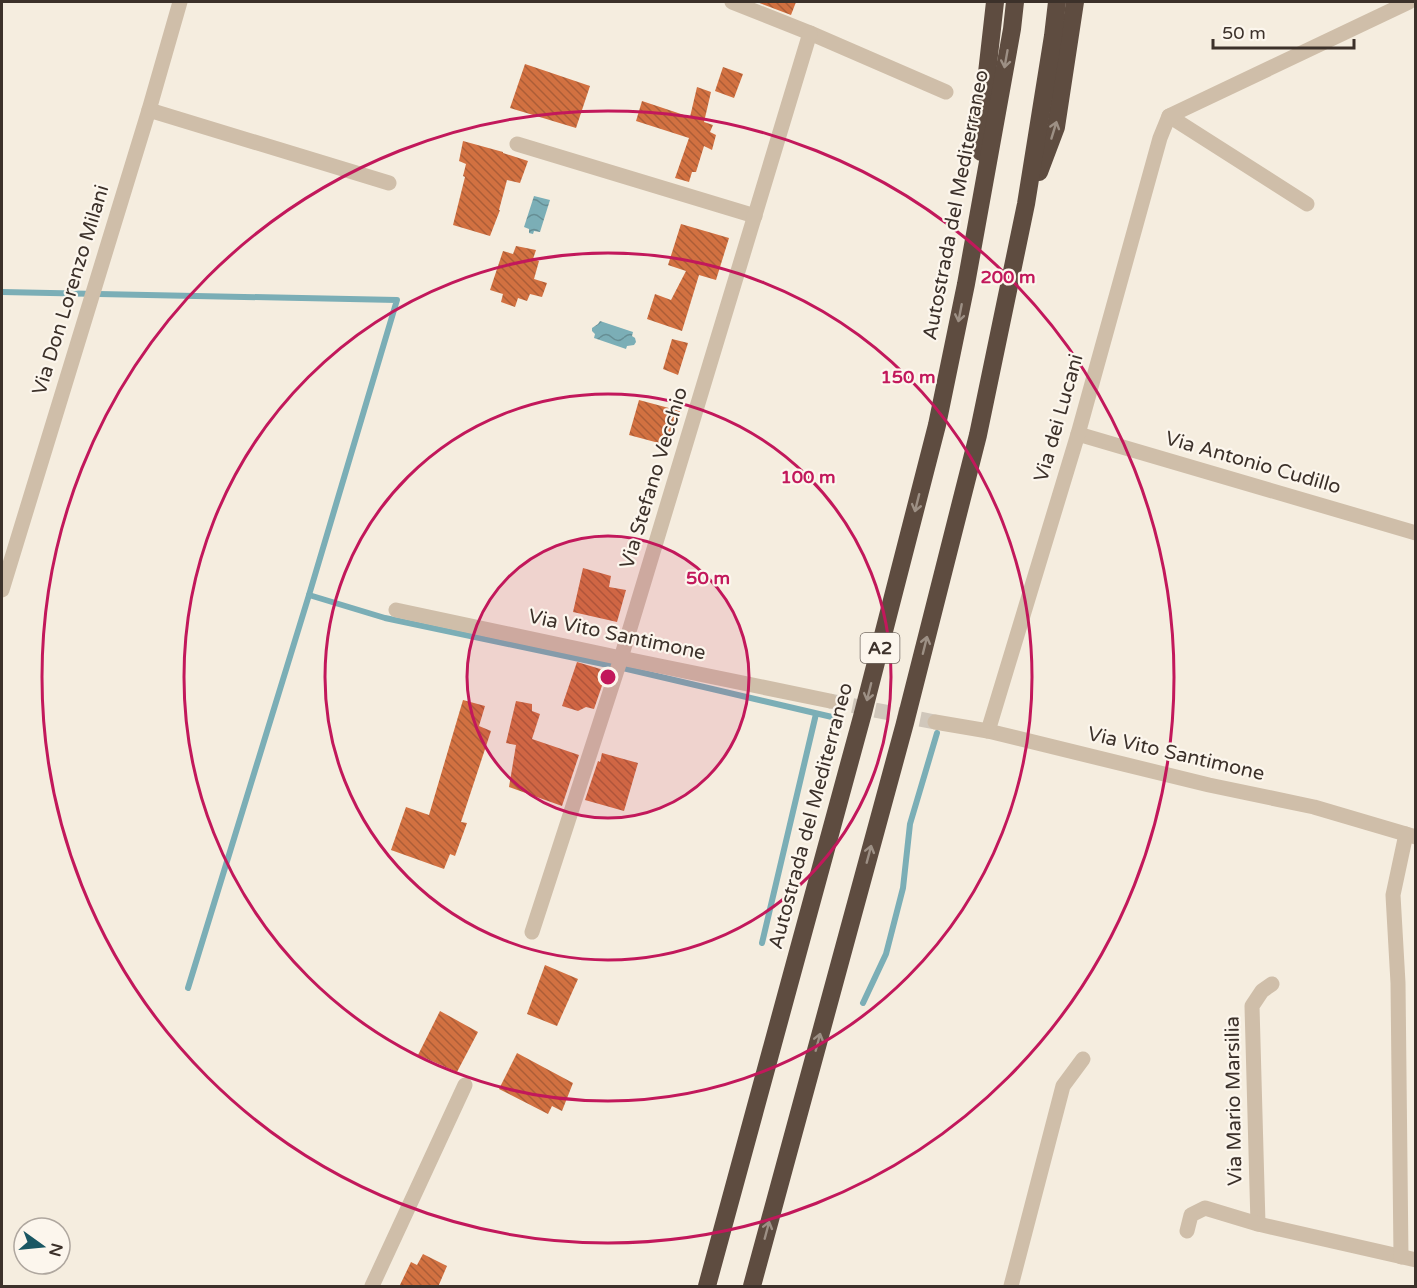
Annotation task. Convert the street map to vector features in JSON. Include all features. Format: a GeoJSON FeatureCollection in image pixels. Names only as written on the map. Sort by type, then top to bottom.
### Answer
{"type":"FeatureCollection","features":[{"type":"Feature","properties":{"kind":"highway"},"geometry":{"type":"LineString","coordinates":[[982,191],[981,126],[995,2]]}},
{"type":"Feature","properties":{"kind":"highway","name":"Autostrada del Mediterraneo"},"geometry":{"type":"LineString","coordinates":[[707,1287],[863,713],[937,425],[966,284],[1015,2]]}},
{"type":"Feature","properties":{"kind":"highway","name":"A2"},"geometry":{"type":"LineString","coordinates":[[752,1287],[905,723],[978,435],[1026,204],[1057,2]]}},
{"type":"Feature","properties":{"kind":"highway"},"geometry":{"type":"LineString","coordinates":[[1026,204],[1056,127],[1075,2]]}},
{"type":"Feature","properties":{"kind":"street","name":"Via Don Lorenzo Milani"},"geometry":{"type":"LineString","coordinates":[[2,590],[180,2]]}},
{"type":"Feature","properties":{"kind":"street"},"geometry":{"type":"LineString","coordinates":[[732,2],[946,92]]}},
{"type":"Feature","properties":{"kind":"street"},"geometry":{"type":"LineString","coordinates":[[1169,117],[1409,2]]}},
{"type":"Feature","properties":{"kind":"street","name":"Via Stefano Vecchio"},"geometry":{"type":"LineString","coordinates":[[532,933],[621,658],[810,33]]}},
{"type":"Feature","properties":{"kind":"street"},"geometry":{"type":"LineString","coordinates":[[149,110],[389,183]]}},
{"type":"Feature","properties":{"kind":"street"},"geometry":{"type":"LineString","coordinates":[[1169,117],[1306,204]]}},
{"type":"Feature","properties":{"kind":"street","name":"Via dei Lucani"},"geometry":{"type":"LineString","coordinates":[[988,731],[1078,434],[1160,138],[1169,117]]}},
{"type":"Feature","properties":{"kind":"street"},"geometry":{"type":"LineString","coordinates":[[517,144],[755,216]]}},
{"type":"Feature","properties":{"kind":"street","name":"Via Antonio Cudillo"},"geometry":{"type":"LineString","coordinates":[[1078,434],[1416,533]]}},
{"type":"Feature","properties":{"kind":"street","name":"Via Vito Santimone"},"geometry":{"type":"LineString","coordinates":[[396,610],[830,701]]}},
{"type":"Feature","properties":{"kind":"street","name":"Via Vito Santimone"},"geometry":{"type":"LineString","coordinates":[[935,722],[988,731],[1209,785],[1314,807],[1411,836],[1393,895],[1408,1258]]}},
{"type":"Feature","properties":{"kind":"street","name":"Via Mario Marsilia"},"geometry":{"type":"LineString","coordinates":[[1258,1224],[1252,1006],[1262,991],[1272,984]]}},
{"type":"Feature","properties":{"kind":"street"},"geometry":{"type":"LineString","coordinates":[[1011,1287],[1063,1086],[1083,1059]]}},
{"type":"Feature","properties":{"kind":"street"},"geometry":{"type":"LineString","coordinates":[[372,1287],[465,1085]]}},
{"type":"Feature","properties":{"kind":"street","name":"Via Mario Marsilia"},"geometry":{"type":"LineString","coordinates":[[1186,1231],[1191,1215],[1206,1208],[1258,1224],[1408,1258]]}},
{"type":"Feature","properties":{"kind":"water"},"geometry":{"type":"Polygon","coordinates":[[[534,196],[550,200],[540,232],[534,231],[533,234],[524,227],[534,196]]]}},
{"type":"Feature","properties":{"kind":"water"},"geometry":{"type":"Polygon","coordinates":[[[600,321],[633,332],[632,336],[636,342],[634,345],[627,346],[626,349],[594,338],[592,328],[600,321]]]}},
{"type":"Feature","properties":{"kind":"building"},"geometry":{"type":"Polygon","coordinates":[[[757,2],[796,2],[791,15],[757,2]]]}},
{"type":"Feature","properties":{"kind":"building"},"geometry":{"type":"Polygon","coordinates":[[[525,64],[590,86],[576,128],[510,108],[525,64]]]}},
{"type":"Feature","properties":{"kind":"building"},"geometry":{"type":"Polygon","coordinates":[[[723,67],[743,74],[734,98],[715,91],[723,67]]]}},
{"type":"Feature","properties":{"kind":"building"},"geometry":{"type":"Polygon","coordinates":[[[697,87],[711,92],[704,122],[713,125],[710,132],[716,135],[712,150],[704,146],[696,172],[692,172],[689,182],[675,178],[689,138],[636,121],[642,101],[690,117],[697,87]]]}},
{"type":"Feature","properties":{"kind":"building"},"geometry":{"type":"Polygon","coordinates":[[[463,141],[528,161],[520,183],[507,180],[500,210],[490,236],[453,225],[465,177],[463,176],[466,164],[459,161],[463,141]]]}},
{"type":"Feature","properties":{"kind":"building"},"geometry":{"type":"Polygon","coordinates":[[[681,224],[729,238],[716,280],[699,275],[682,331],[647,319],[655,294],[671,300],[686,271],[668,265],[681,224]]]}},
{"type":"Feature","properties":{"kind":"building"},"geometry":{"type":"Polygon","coordinates":[[[516,246],[536,250],[533,259],[539,261],[534,279],[547,283],[542,297],[530,294],[527,301],[518,298],[515,307],[501,302],[503,294],[490,290],[503,251],[513,254],[516,246]]]}},
{"type":"Feature","properties":{"kind":"building"},"geometry":{"type":"Polygon","coordinates":[[[672,339],[688,343],[678,375],[663,369],[672,339]]]}},
{"type":"Feature","properties":{"kind":"building"},"geometry":{"type":"Polygon","coordinates":[[[639,400],[680,411],[670,446],[629,435],[639,400]]]}},
{"type":"Feature","properties":{"kind":"building"},"geometry":{"type":"Polygon","coordinates":[[[583,568],[611,576],[609,587],[626,590],[617,622],[573,612],[583,568]]]}},
{"type":"Feature","properties":{"kind":"building"},"geometry":{"type":"Polygon","coordinates":[[[577,662],[607,671],[594,709],[586,707],[578,711],[562,706],[577,662]]]}},
{"type":"Feature","properties":{"kind":"building"},"geometry":{"type":"Polygon","coordinates":[[[463,700],[485,706],[479,726],[491,731],[461,822],[467,823],[455,856],[450,854],[444,869],[391,850],[406,807],[429,815],[463,700]]]}},
{"type":"Feature","properties":{"kind":"building"},"geometry":{"type":"Polygon","coordinates":[[[516,701],[532,704],[532,711],[540,714],[532,739],[579,755],[562,806],[509,787],[516,745],[506,743],[516,701]]]}},
{"type":"Feature","properties":{"kind":"building"},"geometry":{"type":"Polygon","coordinates":[[[602,753],[638,763],[624,811],[585,800],[602,753]]]}},
{"type":"Feature","properties":{"kind":"building"},"geometry":{"type":"Polygon","coordinates":[[[545,965],[578,979],[557,1026],[527,1014],[545,965]]]}},
{"type":"Feature","properties":{"kind":"building"},"geometry":{"type":"Polygon","coordinates":[[[440,1011],[478,1032],[457,1072],[418,1055],[440,1011]]]}},
{"type":"Feature","properties":{"kind":"building"},"geometry":{"type":"Polygon","coordinates":[[[517,1053],[573,1083],[562,1111],[552,1106],[548,1114],[499,1089],[517,1053]]]}},
{"type":"Feature","properties":{"kind":"building"},"geometry":{"type":"Polygon","coordinates":[[[423,1254],[447,1266],[438,1287],[399,1287],[411,1262],[417,1265],[423,1254]]]}},
{"type":"Feature","properties":{"kind":"waterway"},"geometry":{"type":"LineString","coordinates":[[2,292],[397,300],[188,988]]}},
{"type":"Feature","properties":{"kind":"waterway"},"geometry":{"type":"LineString","coordinates":[[309,595],[385,618],[627,669],[832,717]]}},
{"type":"Feature","properties":{"kind":"waterway"},"geometry":{"type":"LineString","coordinates":[[762,943],[816,714]]}},
{"type":"Feature","properties":{"kind":"waterway"},"geometry":{"type":"LineString","coordinates":[[863,1003],[886,954],[903,888],[910,824],[937,733]]}},
{"type":"Feature","properties":{"kind":"tunnel"},"geometry":{"type":"LineString","coordinates":[[830,701],[935,722]]}}]}
